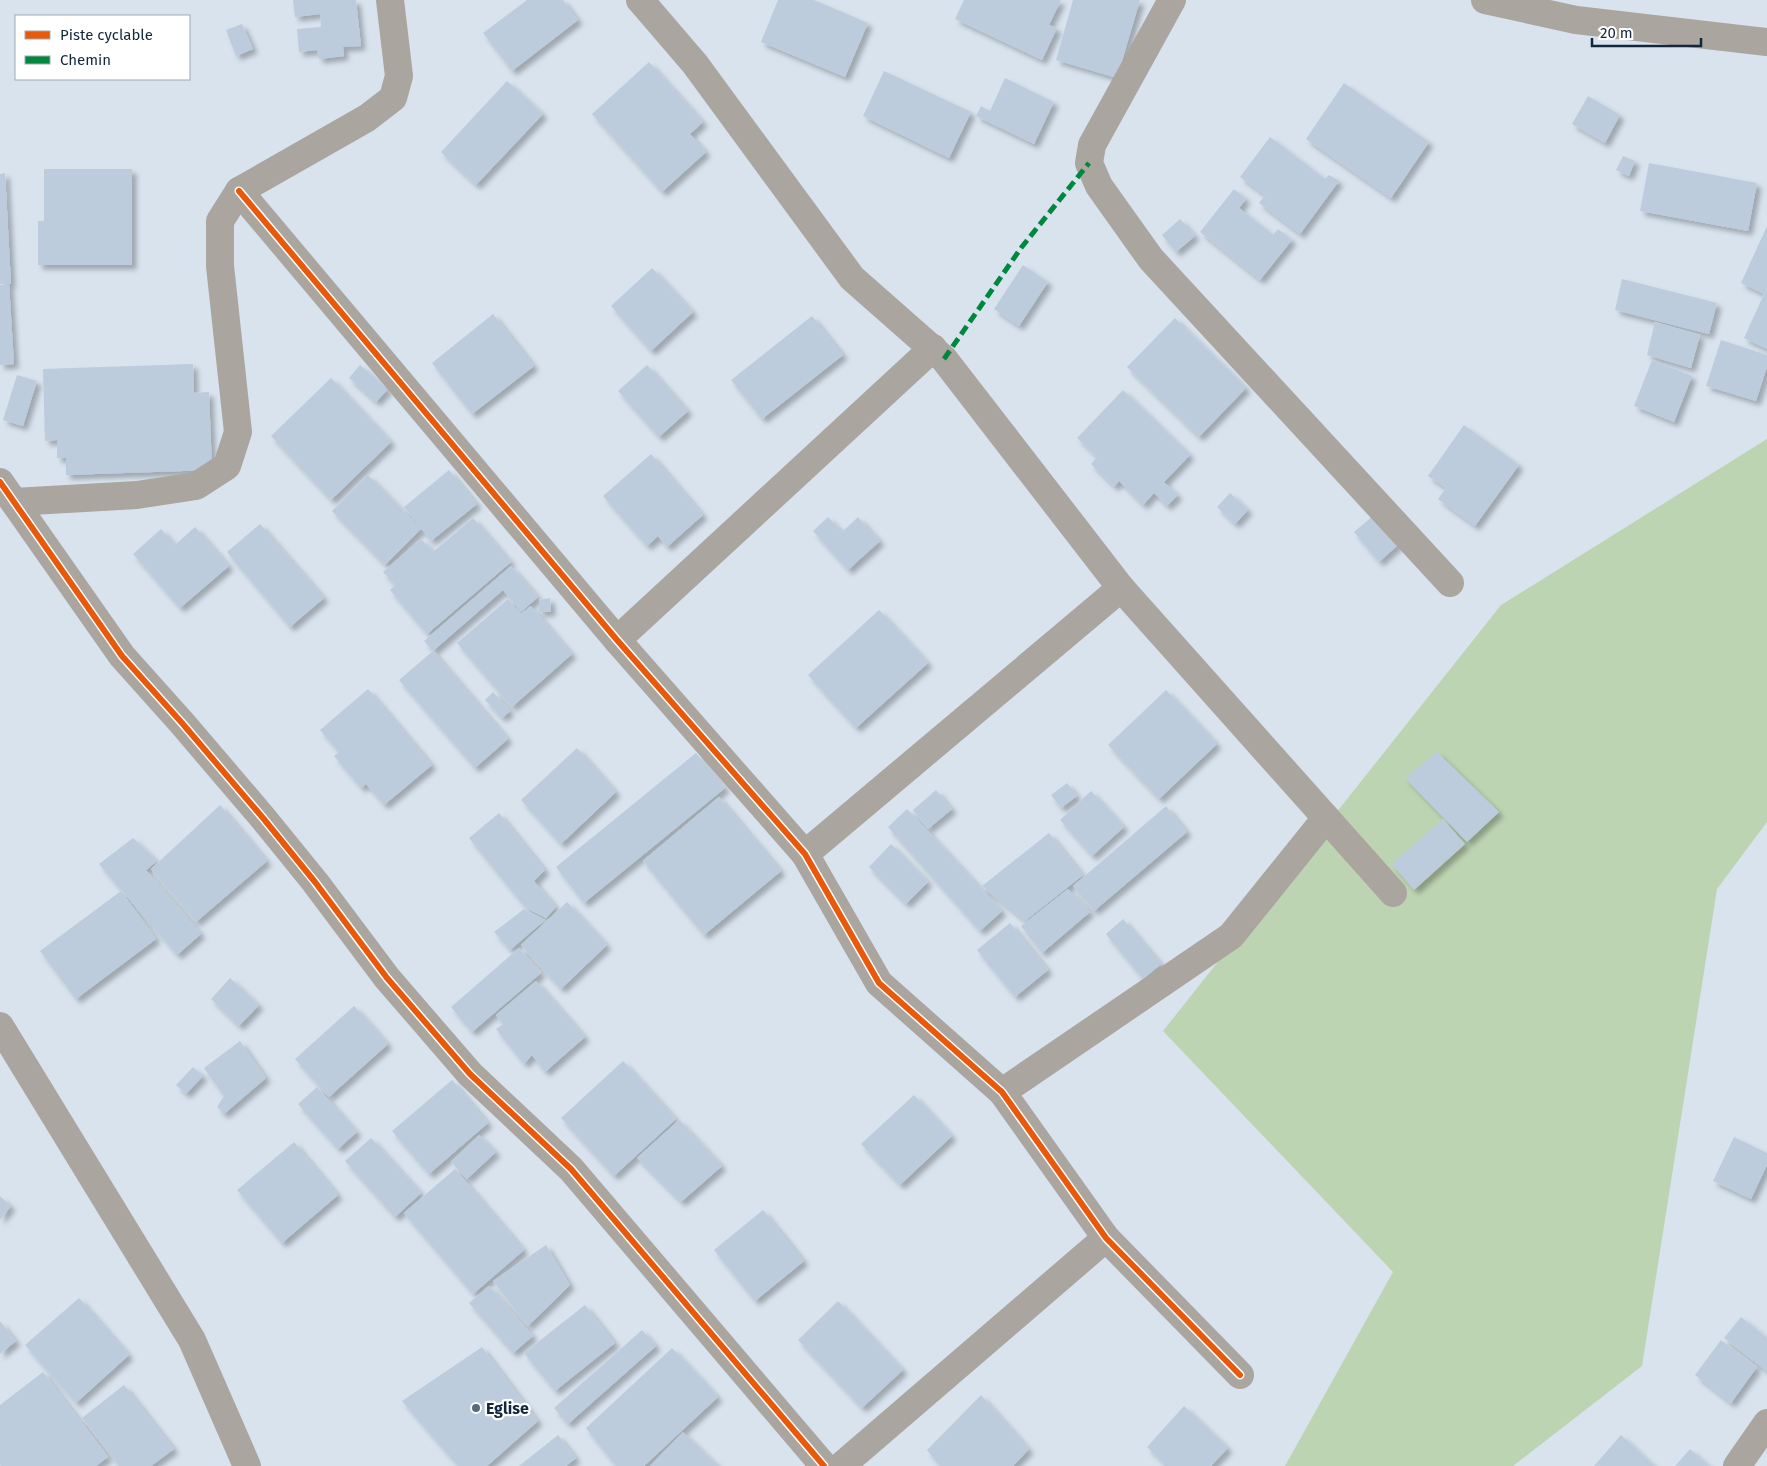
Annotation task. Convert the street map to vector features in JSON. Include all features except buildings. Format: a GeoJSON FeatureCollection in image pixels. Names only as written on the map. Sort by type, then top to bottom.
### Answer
{"type":"FeatureCollection","features":[{"type":"Feature","properties":{"kind":"street"},"geometry":{"type":"LineString","coordinates":[[7,492],[137,495],[196,486],[227,466],[238,432],[220,266],[220,221],[239,191],[367,118],[392,98],[399,76],[390,0]]}},
{"type":"Feature","properties":{"kind":"street"},"geometry":{"type":"LineString","coordinates":[[640,0],[695,64],[852,278],[944,359],[1121,588],[1393,893]]}},
{"type":"Feature","properties":{"kind":"street"},"geometry":{"type":"LineString","coordinates":[[1172,0],[1092,144],[1089,163],[1099,186],[1151,259],[1450,583]]}},
{"type":"Feature","properties":{"kind":"street"},"geometry":{"type":"LineString","coordinates":[[1485,0],[1576,20],[1767,42]]}},
{"type":"Feature","properties":{"kind":"street"},"geometry":{"type":"LineString","coordinates":[[239,191],[617,640],[805,854],[879,983],[1002,1092],[1106,1238],[1240,1375]]}},
{"type":"Feature","properties":{"kind":"street"},"geometry":{"type":"LineString","coordinates":[[617,640],[933,348]]}},
{"type":"Feature","properties":{"kind":"street"},"geometry":{"type":"LineString","coordinates":[[7,492],[122,656],[182,723],[315,882],[387,978],[470,1074],[571,1169],[824,1466]]}},
{"type":"Feature","properties":{"kind":"street"},"geometry":{"type":"LineString","coordinates":[[805,854],[1121,588]]}},
{"type":"Feature","properties":{"kind":"street"},"geometry":{"type":"LineString","coordinates":[[1002,1092],[1230,936],[1326,818]]}},
{"type":"Feature","properties":{"kind":"street"},"geometry":{"type":"LineString","coordinates":[[0,1026],[192,1340],[247,1466]]}},
{"type":"Feature","properties":{"kind":"street"},"geometry":{"type":"LineString","coordinates":[[840,1466],[1106,1238]]}},
{"type":"Feature","properties":{"kind":"street"},"geometry":{"type":"LineString","coordinates":[[1737,1466],[1767,1422]]}},
{"type":"Feature","properties":{"kind":"green space"},"geometry":{"type":"Polygon","coordinates":[[[1767,439],[1767,822],[1717,889],[1642,1366],[1513,1466],[1285,1466],[1393,1272],[1163,1031],[1501,605],[1767,439]]]}},
{"type":"Feature","properties":{"kind":"marked path"},"geometry":{"type":"LineString","coordinates":[[944,359],[1021,248],[1089,163]]}},
{"type":"Feature","properties":{"kind":"cycle path"},"geometry":{"type":"LineString","coordinates":[[239,191],[617,640],[805,854],[879,983],[1002,1092],[1106,1238],[1240,1375]]}},
{"type":"Feature","properties":{"kind":"cycle path"},"geometry":{"type":"LineString","coordinates":[[0,482],[122,656],[263,818],[315,882],[387,978],[470,1074],[571,1169],[824,1466]]}},
{"type":"Feature","properties":{"kind":"place","name":"Eglise"},"geometry":{"type":"Point","coordinates":[476,1408]}}]}
